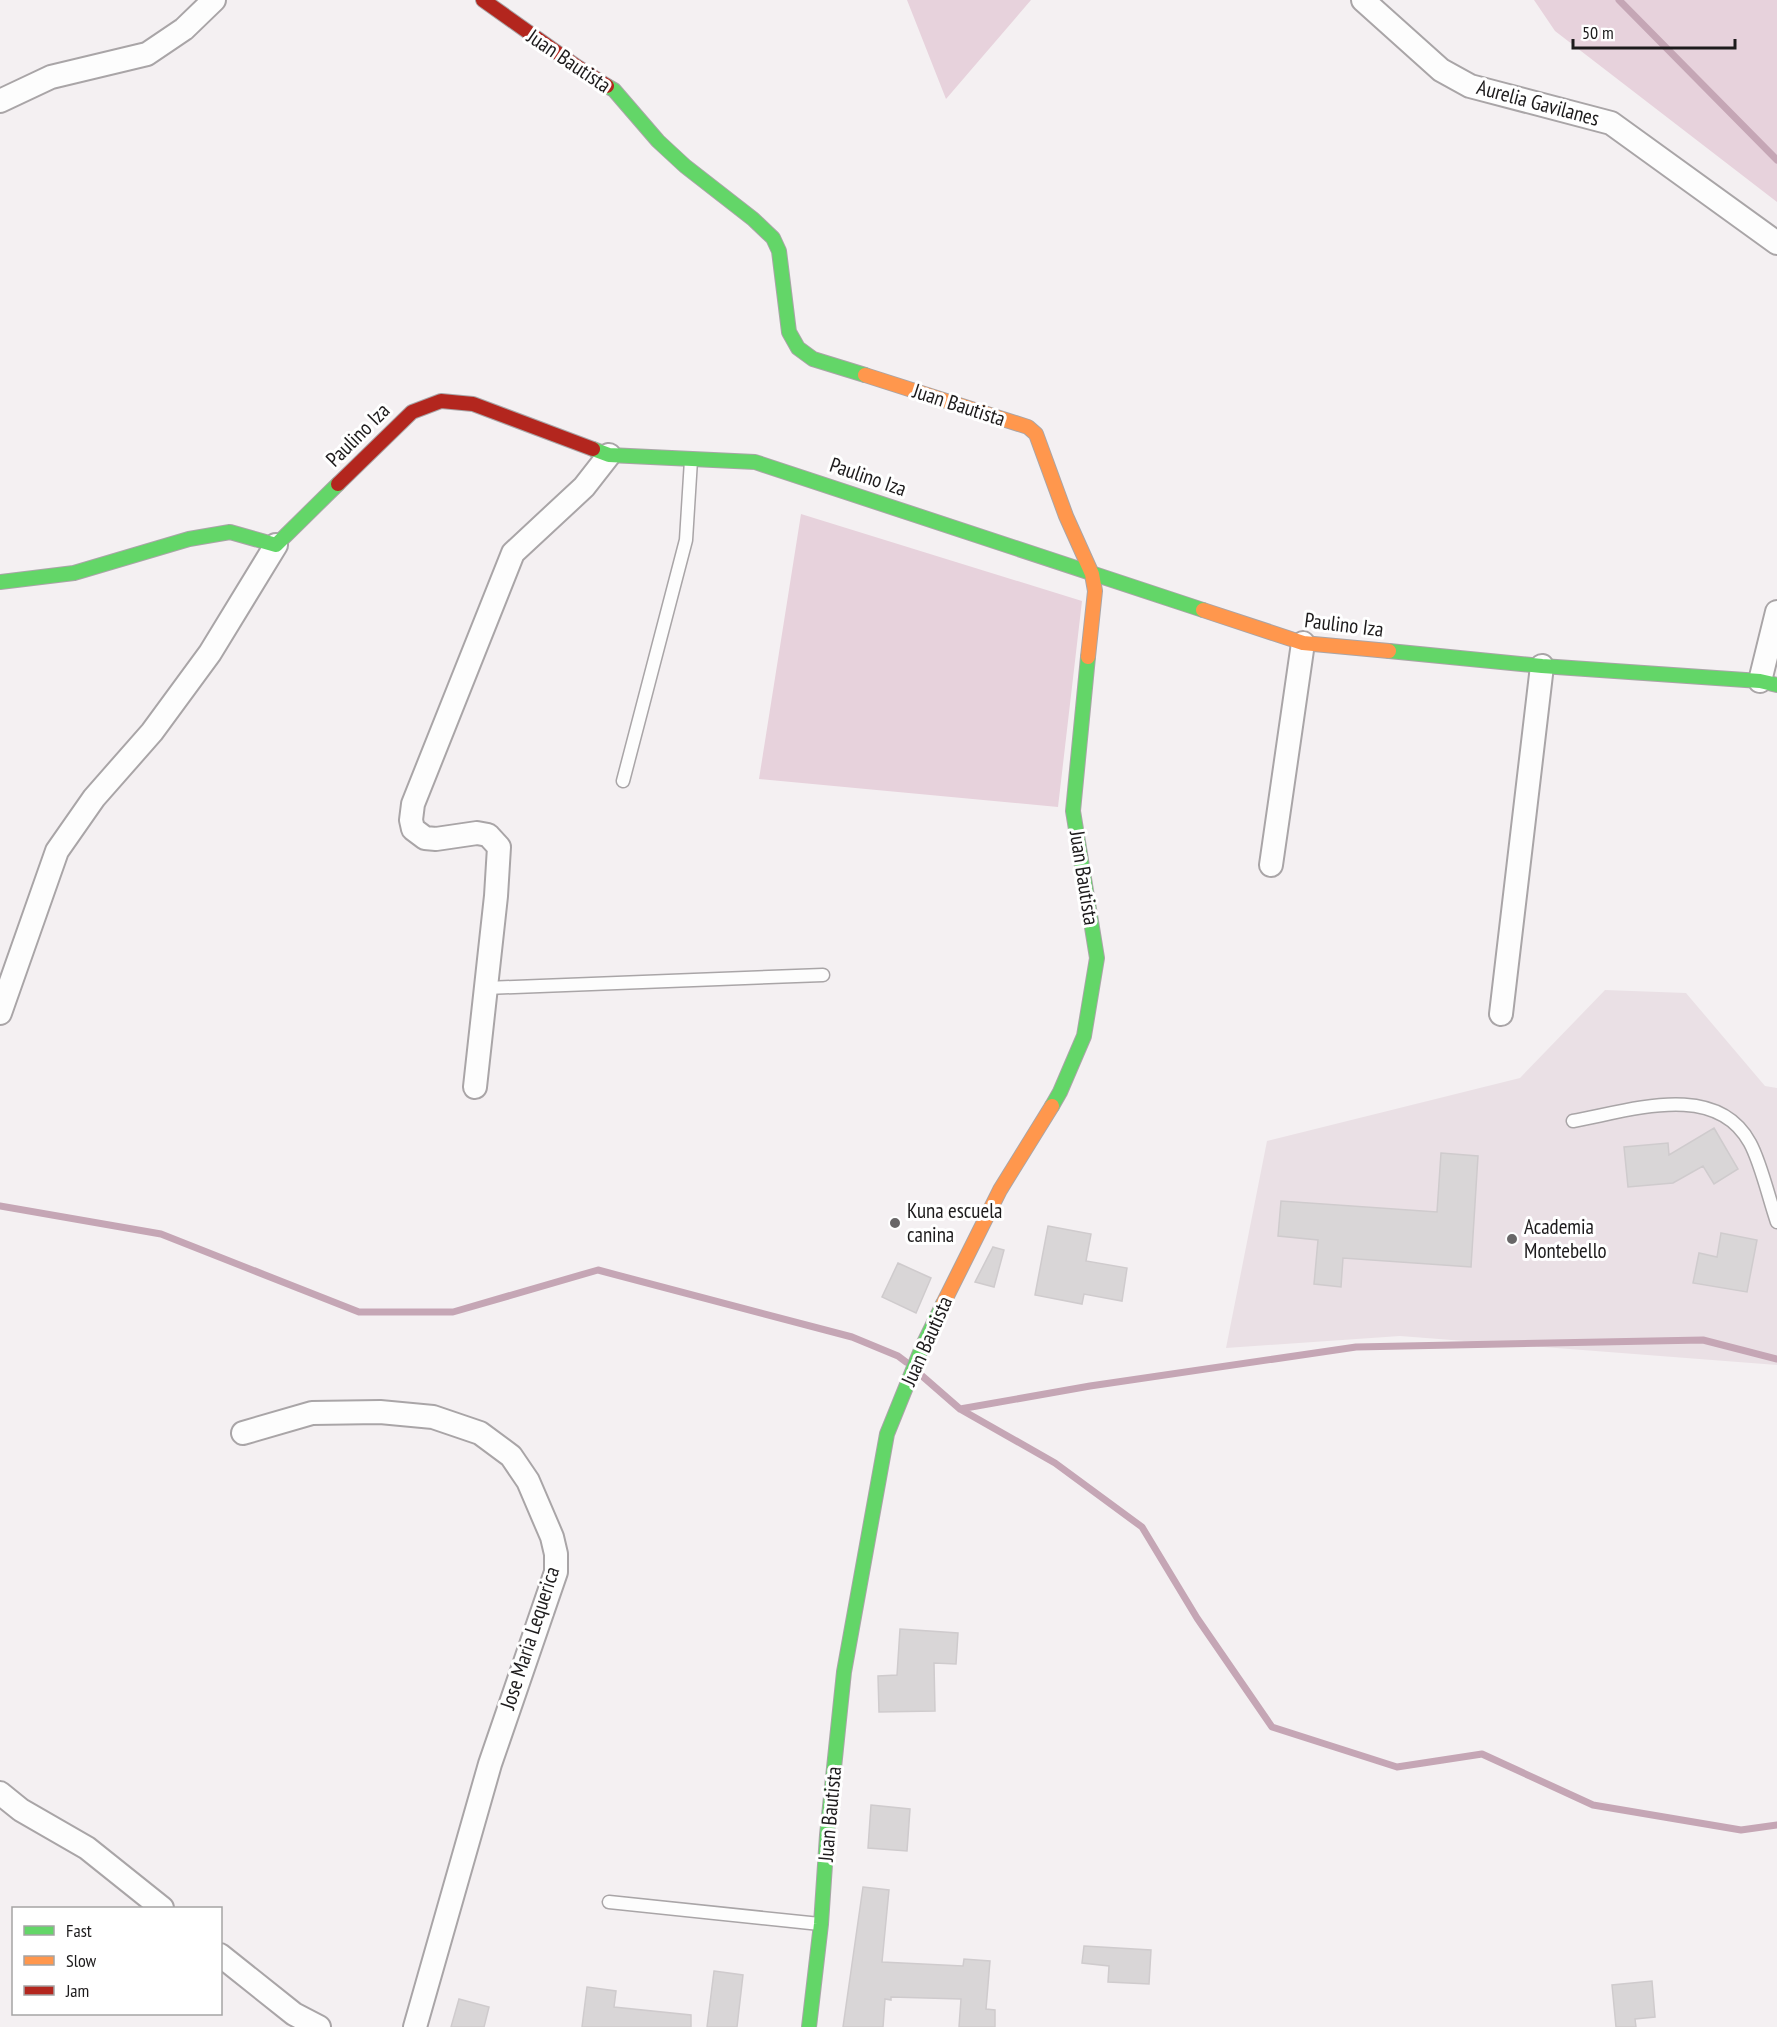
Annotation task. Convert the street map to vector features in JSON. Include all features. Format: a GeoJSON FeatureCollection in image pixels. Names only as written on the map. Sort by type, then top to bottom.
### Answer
{"type":"FeatureCollection","features":[{"type":"Feature","properties":{"kind":"street"},"geometry":{"type":"LineString","coordinates":[[0,101],[51,77],[147,54],[184,29],[214,0]]}},
{"type":"Feature","properties":{"kind":"street","name":"Juan Bautista"},"geometry":{"type":"LineString","coordinates":[[483,0],[614,90],[685,166],[753,219],[773,238],[779,251],[789,332],[798,348],[805,354],[813,359],[1028,427],[1036,434],[1066,516],[1092,574],[1095,591],[1073,811],[1097,958],[1084,1036],[1060,1092],[1000,1190],[923,1345],[887,1434],[844,1672],[827,1835],[821,1924],[809,2027]]}},
{"type":"Feature","properties":{"kind":"street","name":"Aurelia Gavilanes"},"geometry":{"type":"LineString","coordinates":[[1363,0],[1441,70],[1470,86],[1611,123],[1777,243]]}},
{"type":"Feature","properties":{"kind":"street","name":"Paulino Iza"},"geometry":{"type":"LineString","coordinates":[[276,545],[412,412],[441,401],[473,404],[609,455],[755,462],[1303,643],[1542,666],[1769,683]]}},
{"type":"Feature","properties":{"kind":"street"},"geometry":{"type":"LineString","coordinates":[[475,1087],[499,847],[488,835],[477,833],[436,839],[424,838],[413,829],[411,820],[413,804],[513,553],[584,487],[609,455]]}},
{"type":"Feature","properties":{"kind":"street"},"geometry":{"type":"LineString","coordinates":[[0,582],[74,573],[189,539],[230,532],[276,545],[210,653],[152,732],[94,798],[57,851],[0,1013]]}},
{"type":"Feature","properties":{"kind":"street"},"geometry":{"type":"LineString","coordinates":[[1769,683],[1777,612]]}},
{"type":"Feature","properties":{"kind":"street"},"geometry":{"type":"LineString","coordinates":[[1271,865],[1303,643]]}},
{"type":"Feature","properties":{"kind":"street"},"geometry":{"type":"LineString","coordinates":[[1501,1014],[1542,666]]}},
{"type":"Feature","properties":{"kind":"street","name":"Jose Maria Lequerica"},"geometry":{"type":"LineString","coordinates":[[243,1433],[312,1413],[380,1412],[433,1417],[480,1433],[511,1456],[528,1481],[552,1537],[556,1554],[556,1572],[490,1764],[416,2027]]}},
{"type":"Feature","properties":{"kind":"street"},"geometry":{"type":"LineString","coordinates":[[0,1793],[21,1810],[87,1848],[161,1907]]}},
{"type":"Feature","properties":{"kind":"street"},"geometry":{"type":"LineString","coordinates":[[222,1957],[294,2014],[319,2027]]}},
{"type":"Feature","properties":{"kind":"lane"},"geometry":{"type":"LineString","coordinates":[[623,781],[687,540],[691,459]]}},
{"type":"Feature","properties":{"kind":"lane"},"geometry":{"type":"LineString","coordinates":[[486,988],[823,975]]}},
{"type":"Feature","properties":{"kind":"lane"},"geometry":{"type":"LineString","coordinates":[[1573,1121],[1661,1104],[1685,1104],[1713,1110],[1731,1119],[1751,1144],[1777,1222]]}},
{"type":"Feature","properties":{"kind":"lane"},"geometry":{"type":"LineString","coordinates":[[609,1902],[821,1924]]}},
{"type":"Feature","properties":{"kind":"shaded area"},"geometry":{"type":"Polygon","coordinates":[[[907,0],[1031,0],[946,99],[907,0]]]}},
{"type":"Feature","properties":{"kind":"shaded area"},"geometry":{"type":"Polygon","coordinates":[[[1534,0],[1777,0],[1777,202],[1555,31],[1534,0]]]}},
{"type":"Feature","properties":{"kind":"shaded area"},"geometry":{"type":"Polygon","coordinates":[[[801,514],[1082,601],[1058,807],[759,779],[801,514]]]}},
{"type":"Feature","properties":{"kind":"shaded area","name":"Academia Montebello"},"geometry":{"type":"Polygon","coordinates":[[[1605,990],[1686,993],[1765,1086],[1777,1088],[1777,1365],[1400,1336],[1226,1348],[1267,1141],[1520,1078],[1605,990]]]}},
{"type":"Feature","properties":{"kind":"building"},"geometry":{"type":"Polygon","coordinates":[[[1714,1128],[1738,1169],[1714,1184],[1703,1166],[1673,1183],[1628,1187],[1624,1147],[1668,1143],[1669,1155],[1714,1128]]]}},
{"type":"Feature","properties":{"kind":"building"},"geometry":{"type":"Polygon","coordinates":[[[1441,1153],[1478,1156],[1471,1267],[1343,1258],[1341,1287],[1314,1284],[1318,1240],[1278,1236],[1281,1201],[1437,1212],[1441,1153]]]}},
{"type":"Feature","properties":{"kind":"building"},"geometry":{"type":"Polygon","coordinates":[[[1048,1226],[1091,1234],[1086,1261],[1127,1268],[1122,1301],[1084,1294],[1082,1304],[1035,1295],[1048,1226]]]}},
{"type":"Feature","properties":{"kind":"building"},"geometry":{"type":"Polygon","coordinates":[[[1721,1233],[1757,1240],[1747,1292],[1693,1283],[1699,1253],[1717,1257],[1721,1233]]]}},
{"type":"Feature","properties":{"kind":"building"},"geometry":{"type":"Polygon","coordinates":[[[993,1247],[1004,1250],[994,1287],[975,1282],[993,1247]]]}},
{"type":"Feature","properties":{"kind":"building"},"geometry":{"type":"Polygon","coordinates":[[[898,1263],[931,1278],[916,1313],[882,1297],[898,1263]]]}},
{"type":"Feature","properties":{"kind":"building"},"geometry":{"type":"Polygon","coordinates":[[[900,1629],[958,1633],[956,1664],[934,1663],[935,1711],[879,1712],[878,1676],[897,1675],[900,1629]]]}},
{"type":"Feature","properties":{"kind":"building"},"geometry":{"type":"Polygon","coordinates":[[[871,1805],[910,1809],[907,1851],[868,1848],[871,1805]]]}},
{"type":"Feature","properties":{"kind":"building"},"geometry":{"type":"Polygon","coordinates":[[[863,1887],[889,1890],[882,1962],[963,1966],[964,1959],[990,1961],[986,2009],[995,2010],[995,2027],[959,2027],[961,1999],[891,1997],[891,2000],[885,1999],[883,2027],[843,2027],[863,1887]]]}},
{"type":"Feature","properties":{"kind":"building"},"geometry":{"type":"Polygon","coordinates":[[[1084,1946],[1151,1950],[1149,1984],[1108,1982],[1109,1966],[1082,1963],[1084,1946]]]}},
{"type":"Feature","properties":{"kind":"building"},"geometry":{"type":"Polygon","coordinates":[[[714,1971],[743,1975],[737,2027],[707,2027],[714,1971]]]}},
{"type":"Feature","properties":{"kind":"building"},"geometry":{"type":"Polygon","coordinates":[[[1652,1981],[1655,2017],[1635,2019],[1636,2027],[1616,2027],[1612,1985],[1652,1981]]]}},
{"type":"Feature","properties":{"kind":"building"},"geometry":{"type":"Polygon","coordinates":[[[587,1987],[616,1991],[614,2007],[691,2015],[691,2027],[582,2027],[587,1987]]]}},
{"type":"Feature","properties":{"kind":"building"},"geometry":{"type":"Polygon","coordinates":[[[459,1999],[489,2007],[484,2027],[451,2027],[459,1999]]]}},
{"type":"Feature","properties":{"kind":"waterway"},"geometry":{"type":"LineString","coordinates":[[1619,0],[1777,160]]}},
{"type":"Feature","properties":{"kind":"waterway"},"geometry":{"type":"LineString","coordinates":[[0,1206],[161,1234],[359,1312],[453,1312],[598,1270],[852,1337],[898,1356],[906,1362]]}},
{"type":"Feature","properties":{"kind":"waterway"},"geometry":{"type":"LineString","coordinates":[[921,1375],[960,1409],[1090,1386],[1356,1347],[1703,1340],[1777,1359]]}},
{"type":"Feature","properties":{"kind":"waterway"},"geometry":{"type":"LineString","coordinates":[[960,1409],[1055,1463],[1142,1527],[1197,1618],[1272,1727],[1397,1767],[1482,1754],[1593,1805],[1741,1830],[1777,1825]]}},
{"type":"Feature","properties":{"kind":"traffic: fast"},"geometry":{"type":"LineString","coordinates":[[607,86],[614,90],[658,141],[685,166],[753,219],[773,238],[779,251],[789,332],[798,348],[813,359],[865,375]]}},
{"type":"Feature","properties":{"kind":"traffic: fast"},"geometry":{"type":"LineString","coordinates":[[593,449],[609,455],[755,462],[1203,610]]}},
{"type":"Feature","properties":{"kind":"traffic: fast"},"geometry":{"type":"LineString","coordinates":[[0,582],[74,573],[189,539],[230,532],[276,545],[338,484]]}},
{"type":"Feature","properties":{"kind":"traffic: fast"},"geometry":{"type":"LineString","coordinates":[[1389,651],[1542,666],[1760,681],[1777,685]]}},
{"type":"Feature","properties":{"kind":"traffic: fast"},"geometry":{"type":"LineString","coordinates":[[1052,1106],[1084,1036],[1097,958],[1073,811],[1088,657]]}},
{"type":"Feature","properties":{"kind":"traffic: fast"},"geometry":{"type":"LineString","coordinates":[[809,2027],[821,1924],[827,1835],[844,1672],[887,1434],[923,1345],[943,1304]]}},
{"type":"Feature","properties":{"kind":"traffic: slow"},"geometry":{"type":"LineString","coordinates":[[865,375],[1028,427],[1036,434],[1066,516],[1092,574],[1095,591],[1088,657]]}},
{"type":"Feature","properties":{"kind":"traffic: slow"},"geometry":{"type":"LineString","coordinates":[[1203,610],[1303,643],[1389,651]]}},
{"type":"Feature","properties":{"kind":"traffic: slow"},"geometry":{"type":"LineString","coordinates":[[943,1304],[1000,1190],[1052,1106]]}},
{"type":"Feature","properties":{"kind":"traffic: jam"},"geometry":{"type":"LineString","coordinates":[[483,0],[607,86]]}},
{"type":"Feature","properties":{"kind":"traffic: jam"},"geometry":{"type":"LineString","coordinates":[[338,484],[412,412],[441,401],[473,404],[593,449]]}},
{"type":"Feature","properties":{"kind":"place","name":"Kuna escuela canina"},"geometry":{"type":"Point","coordinates":[895,1223]}},
{"type":"Feature","properties":{"kind":"place","name":"Academia Montebello"},"geometry":{"type":"Point","coordinates":[1512,1239]}}]}
